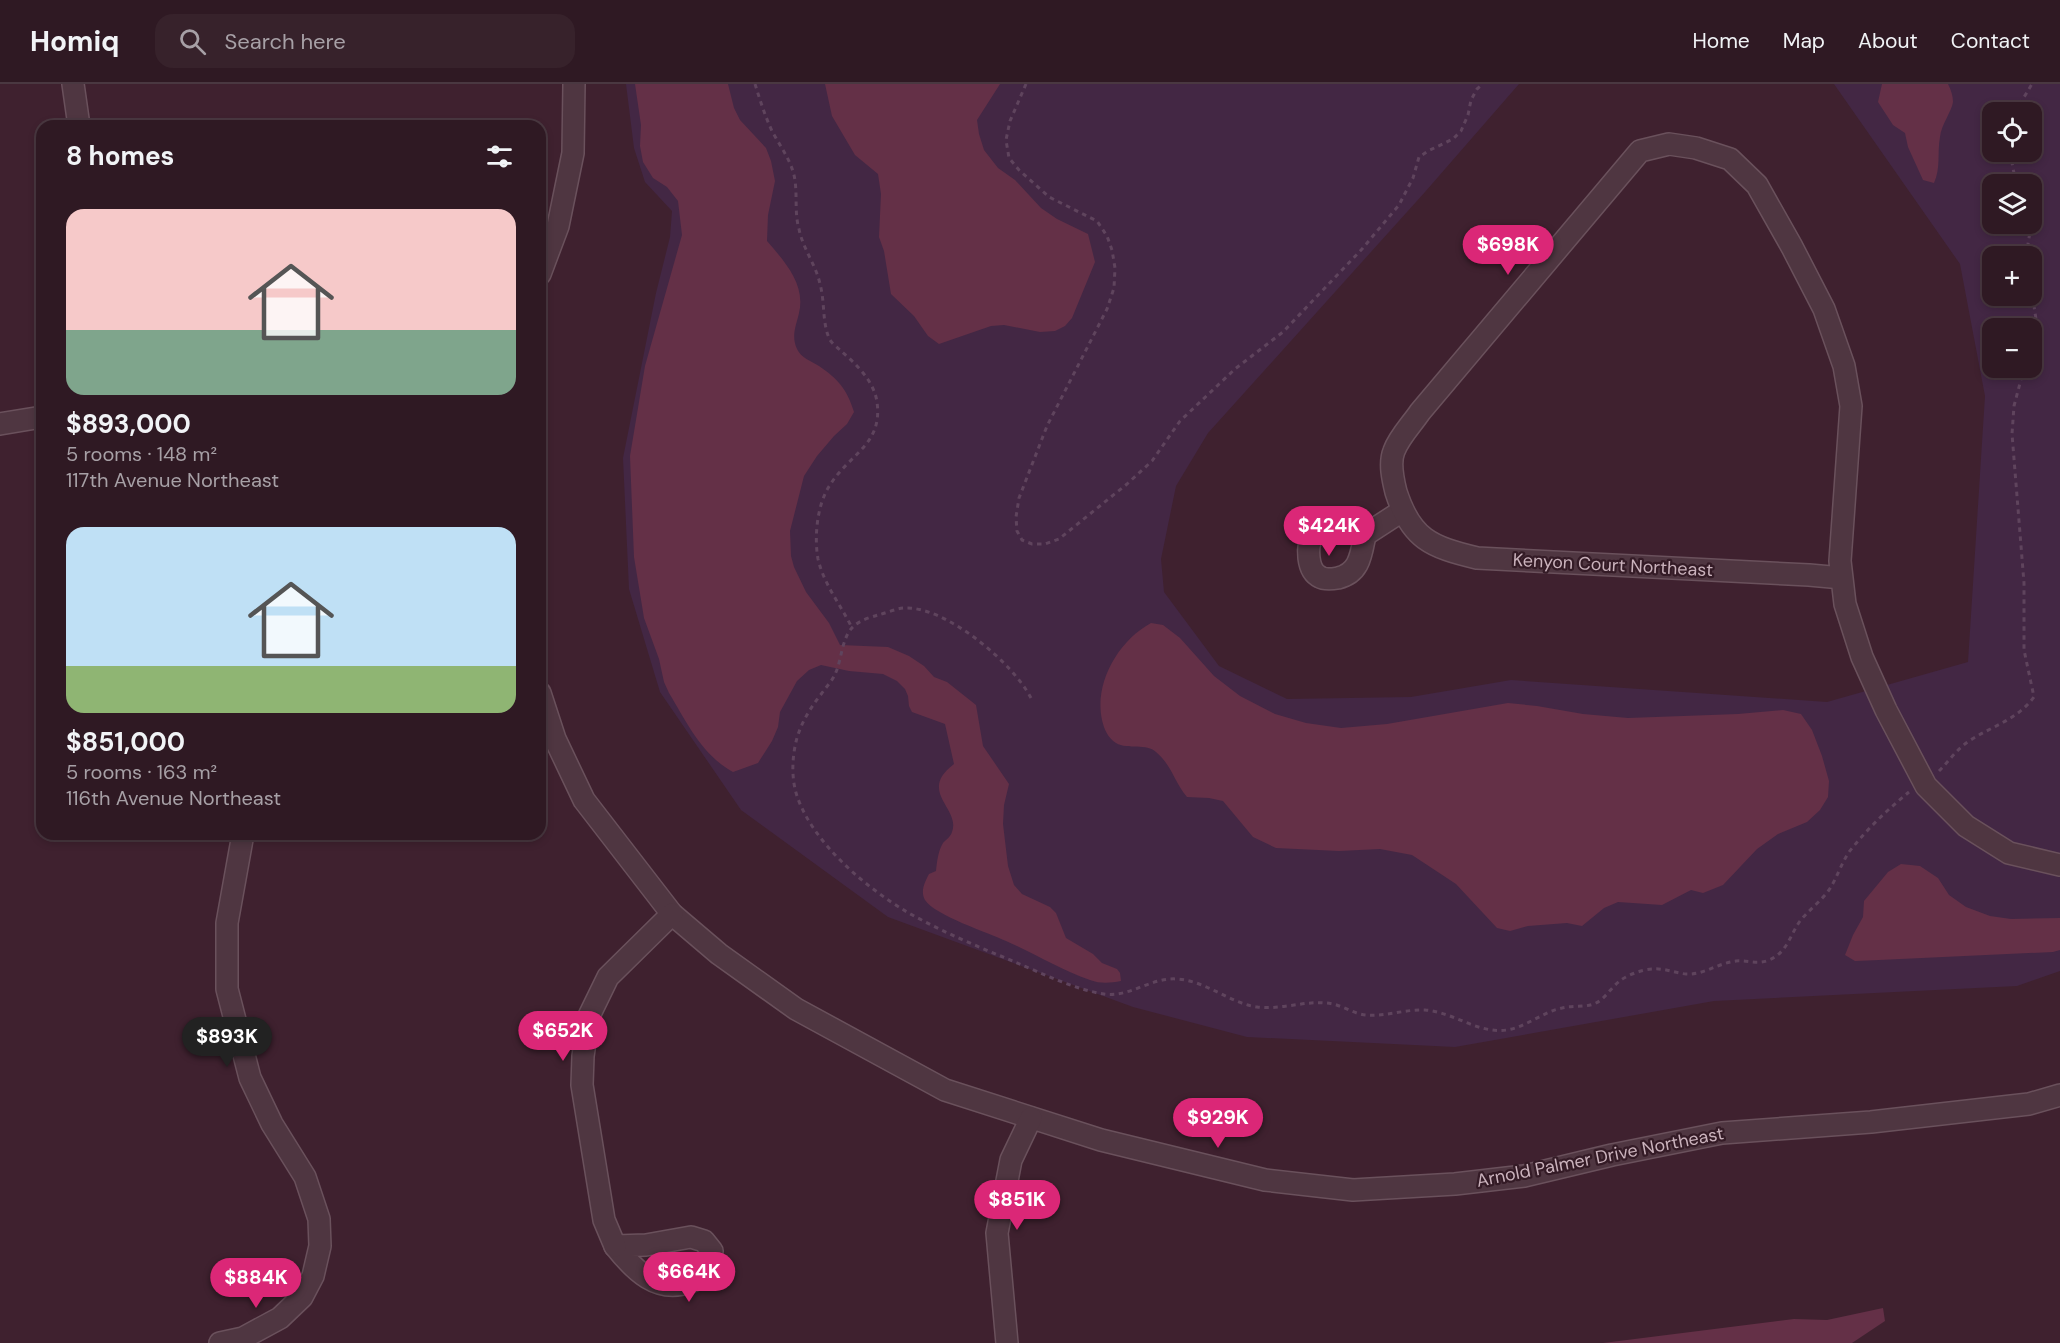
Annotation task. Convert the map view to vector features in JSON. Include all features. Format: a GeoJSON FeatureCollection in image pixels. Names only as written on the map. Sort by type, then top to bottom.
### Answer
{"type":"FeatureCollection","features":[{"type":"Feature","properties":{"kind":"street"},"geometry":{"type":"LineString","coordinates":[[73,84],[78,120]]}},
{"type":"Feature","properties":{"kind":"street"},"geometry":{"type":"LineString","coordinates":[[546,258],[558,226],[573,153],[574,84]]}},
{"type":"Feature","properties":{"kind":"street","name":"Kenyon Court Northeast"},"geometry":{"type":"LineString","coordinates":[[1842,578],[1476,558],[1444,550],[1419,536],[1402,511],[1392,477],[1393,452],[1420,412],[1640,151],[1669,144],[1696,148],[1730,159],[1757,185],[1824,309],[1844,366],[1851,406],[1840,561],[1842,578],[1845,604],[1862,657],[1923,782],[1966,826],[2009,853],[2060,865]]}},
{"type":"Feature","properties":{"kind":"street"},"geometry":{"type":"LineString","coordinates":[[0,424],[36,418]]}},
{"type":"Feature","properties":{"kind":"street"},"geometry":{"type":"LineString","coordinates":[[1365,535],[1402,511]]}},
{"type":"Feature","properties":{"kind":"street","name":"Arnold Palmer Drive Northeast"},"geometry":{"type":"LineString","coordinates":[[546,711],[555,739],[585,800],[672,914],[719,954],[796,1009],[945,1090],[1101,1140],[1265,1180],[1353,1190],[1455,1184],[1524,1176],[1722,1133],[1871,1122],[2029,1104],[2060,1095]]}},
{"type":"Feature","properties":{"kind":"street"},"geometry":{"type":"LineString","coordinates":[[220,1343],[243,1338],[280,1318],[302,1297],[313,1276],[320,1246],[319,1219],[305,1177],[272,1124],[250,1078],[227,989],[227,923],[242,840]]}},
{"type":"Feature","properties":{"kind":"street"},"geometry":{"type":"LineString","coordinates":[[615,1246],[604,1220],[582,1085],[583,1056],[589,1016],[608,977],[672,914]]}},
{"type":"Feature","properties":{"kind":"street"},"geometry":{"type":"LineString","coordinates":[[1007,1343],[997,1233],[1011,1160],[1031,1118]]}},
{"type":"Feature","properties":{"kind":"path"},"geometry":{"type":"LineString","coordinates":[[755,84],[773,132],[795,177],[798,228],[820,284],[830,340],[870,381],[877,399],[876,426],[862,449],[830,484],[822,502],[816,540],[818,560],[825,583],[852,628]]}},
{"type":"Feature","properties":{"kind":"path"},"geometry":{"type":"LineString","coordinates":[[1026,84],[1010,121],[1006,140],[1009,158],[1019,170],[1049,196],[1097,221],[1107,236],[1115,268],[1114,288],[1107,309],[1047,426],[1019,498],[1016,517],[1017,531],[1022,540],[1032,544],[1045,544],[1059,538],[1127,484],[1152,461],[1180,421],[1235,369],[1291,324],[1362,249],[1399,205],[1413,178],[1419,158],[1428,150],[1453,139],[1461,131],[1472,100],[1483,84]]}},
{"type":"Feature","properties":{"kind":"path"},"geometry":{"type":"LineString","coordinates":[[2021,102],[2032,84]]}},
{"type":"Feature","properties":{"kind":"path"},"geometry":{"type":"LineString","coordinates":[[1031,698],[1013,673],[976,638],[958,626],[923,611],[905,608],[871,617],[852,628],[844,643],[837,670],[807,714],[798,733],[793,775],[796,794],[817,833],[834,853],[882,897],[910,914],[980,948],[1050,977],[1106,995],[1124,993],[1156,980],[1174,978],[1194,981],[1255,1007],[1286,1007],[1326,1002],[1362,1016],[1423,1010],[1442,1012],[1475,1027],[1509,1030],[1561,1008],[1595,1004],[1619,981],[1652,969],[1685,974],[1700,973],[1736,961],[1755,963],[1771,960],[1785,950],[1800,922],[1826,895],[1838,868],[1874,823],[1923,782],[1940,771],[1965,743],[2026,708],[2034,696],[2024,650],[2023,561],[2012,434],[2014,406],[2021,378]]}},
{"type":"Feature","properties":{"kind":"shaded area"},"geometry":{"type":"Polygon","coordinates":[[[626,84],[1519,84],[1208,433],[1176,486],[1161,559],[1164,592],[1219,666],[1287,699],[1411,697],[1511,680],[1827,702],[1968,662],[1985,396],[1960,264],[1834,84],[2060,84],[2060,971],[2017,986],[1714,1001],[1455,1047],[1247,1037],[1133,1007],[888,917],[741,810],[660,692],[629,589],[623,458],[656,293],[670,237],[672,211],[645,182],[634,148],[626,84]]]}},
{"type":"Feature","properties":{"kind":"shaded area"},"geometry":{"type":"Polygon","coordinates":[[[635,84],[728,84],[734,108],[740,120],[766,148],[771,161],[775,181],[768,215],[767,241],[792,274],[799,292],[795,344],[801,355],[837,380],[854,412],[847,424],[817,456],[804,476],[790,531],[791,556],[806,592],[829,623],[840,645],[888,647],[909,656],[924,666],[934,677],[947,682],[976,705],[983,746],[1009,784],[1004,805],[1003,824],[1008,866],[1014,885],[1022,894],[1050,907],[1056,913],[1066,938],[1093,954],[1102,963],[1117,969],[1121,981],[1102,983],[1079,976],[939,912],[925,900],[923,890],[925,883],[929,874],[936,871],[941,846],[952,832],[951,815],[942,800],[939,783],[954,764],[945,724],[912,712],[905,689],[897,681],[883,674],[849,671],[821,665],[809,670],[797,681],[780,712],[778,727],[772,741],[758,763],[733,772],[712,757],[689,727],[669,693],[644,618],[634,557],[630,456],[645,366],[682,235],[678,201],[667,187],[653,178],[643,162],[635,84]]]}},
{"type":"Feature","properties":{"kind":"shaded area"},"geometry":{"type":"Polygon","coordinates":[[[825,84],[1000,84],[977,120],[984,150],[998,168],[1015,180],[1041,208],[1057,219],[1088,234],[1095,262],[1072,318],[1065,326],[1055,331],[1040,332],[1004,325],[991,326],[939,344],[928,336],[914,316],[891,294],[884,251],[879,237],[881,194],[878,174],[855,155],[832,116],[825,84]]]}},
{"type":"Feature","properties":{"kind":"shaded area"},"geometry":{"type":"Polygon","coordinates":[[[1882,84],[1948,84],[1953,102],[1941,132],[1934,183],[1923,180],[1908,147],[1905,133],[1893,125],[1878,102],[1882,84]]]}},
{"type":"Feature","properties":{"kind":"shaded area"},"geometry":{"type":"Polygon","coordinates":[[[1151,623],[1163,625],[1180,638],[1214,676],[1240,696],[1275,714],[1306,723],[1341,728],[1387,724],[1508,703],[1628,718],[1783,710],[1801,714],[1812,730],[1822,756],[1829,781],[1828,797],[1820,810],[1807,822],[1778,834],[1757,849],[1723,885],[1703,893],[1691,890],[1662,905],[1618,902],[1604,908],[1582,926],[1567,923],[1528,926],[1510,931],[1497,928],[1456,884],[1412,855],[1380,849],[1339,851],[1276,848],[1253,837],[1223,801],[1187,797],[1166,763],[1152,749],[1121,745],[1113,741],[1104,727],[1100,706],[1105,678],[1111,664],[1128,641],[1151,623]]]}},
{"type":"Feature","properties":{"kind":"shaded area"},"geometry":{"type":"Polygon","coordinates":[[[1901,864],[1920,866],[1938,878],[1949,895],[1966,907],[1990,916],[2011,919],[2060,918],[2060,950],[1855,961],[1845,955],[1863,917],[1864,901],[1888,872],[1901,864]]]}},
{"type":"Feature","properties":{"kind":"shaded area"},"geometry":{"type":"Polygon","coordinates":[[[1883,1308],[1885,1321],[1852,1343],[1603,1343],[1794,1319],[1827,1320],[1883,1308]]]}}]}
